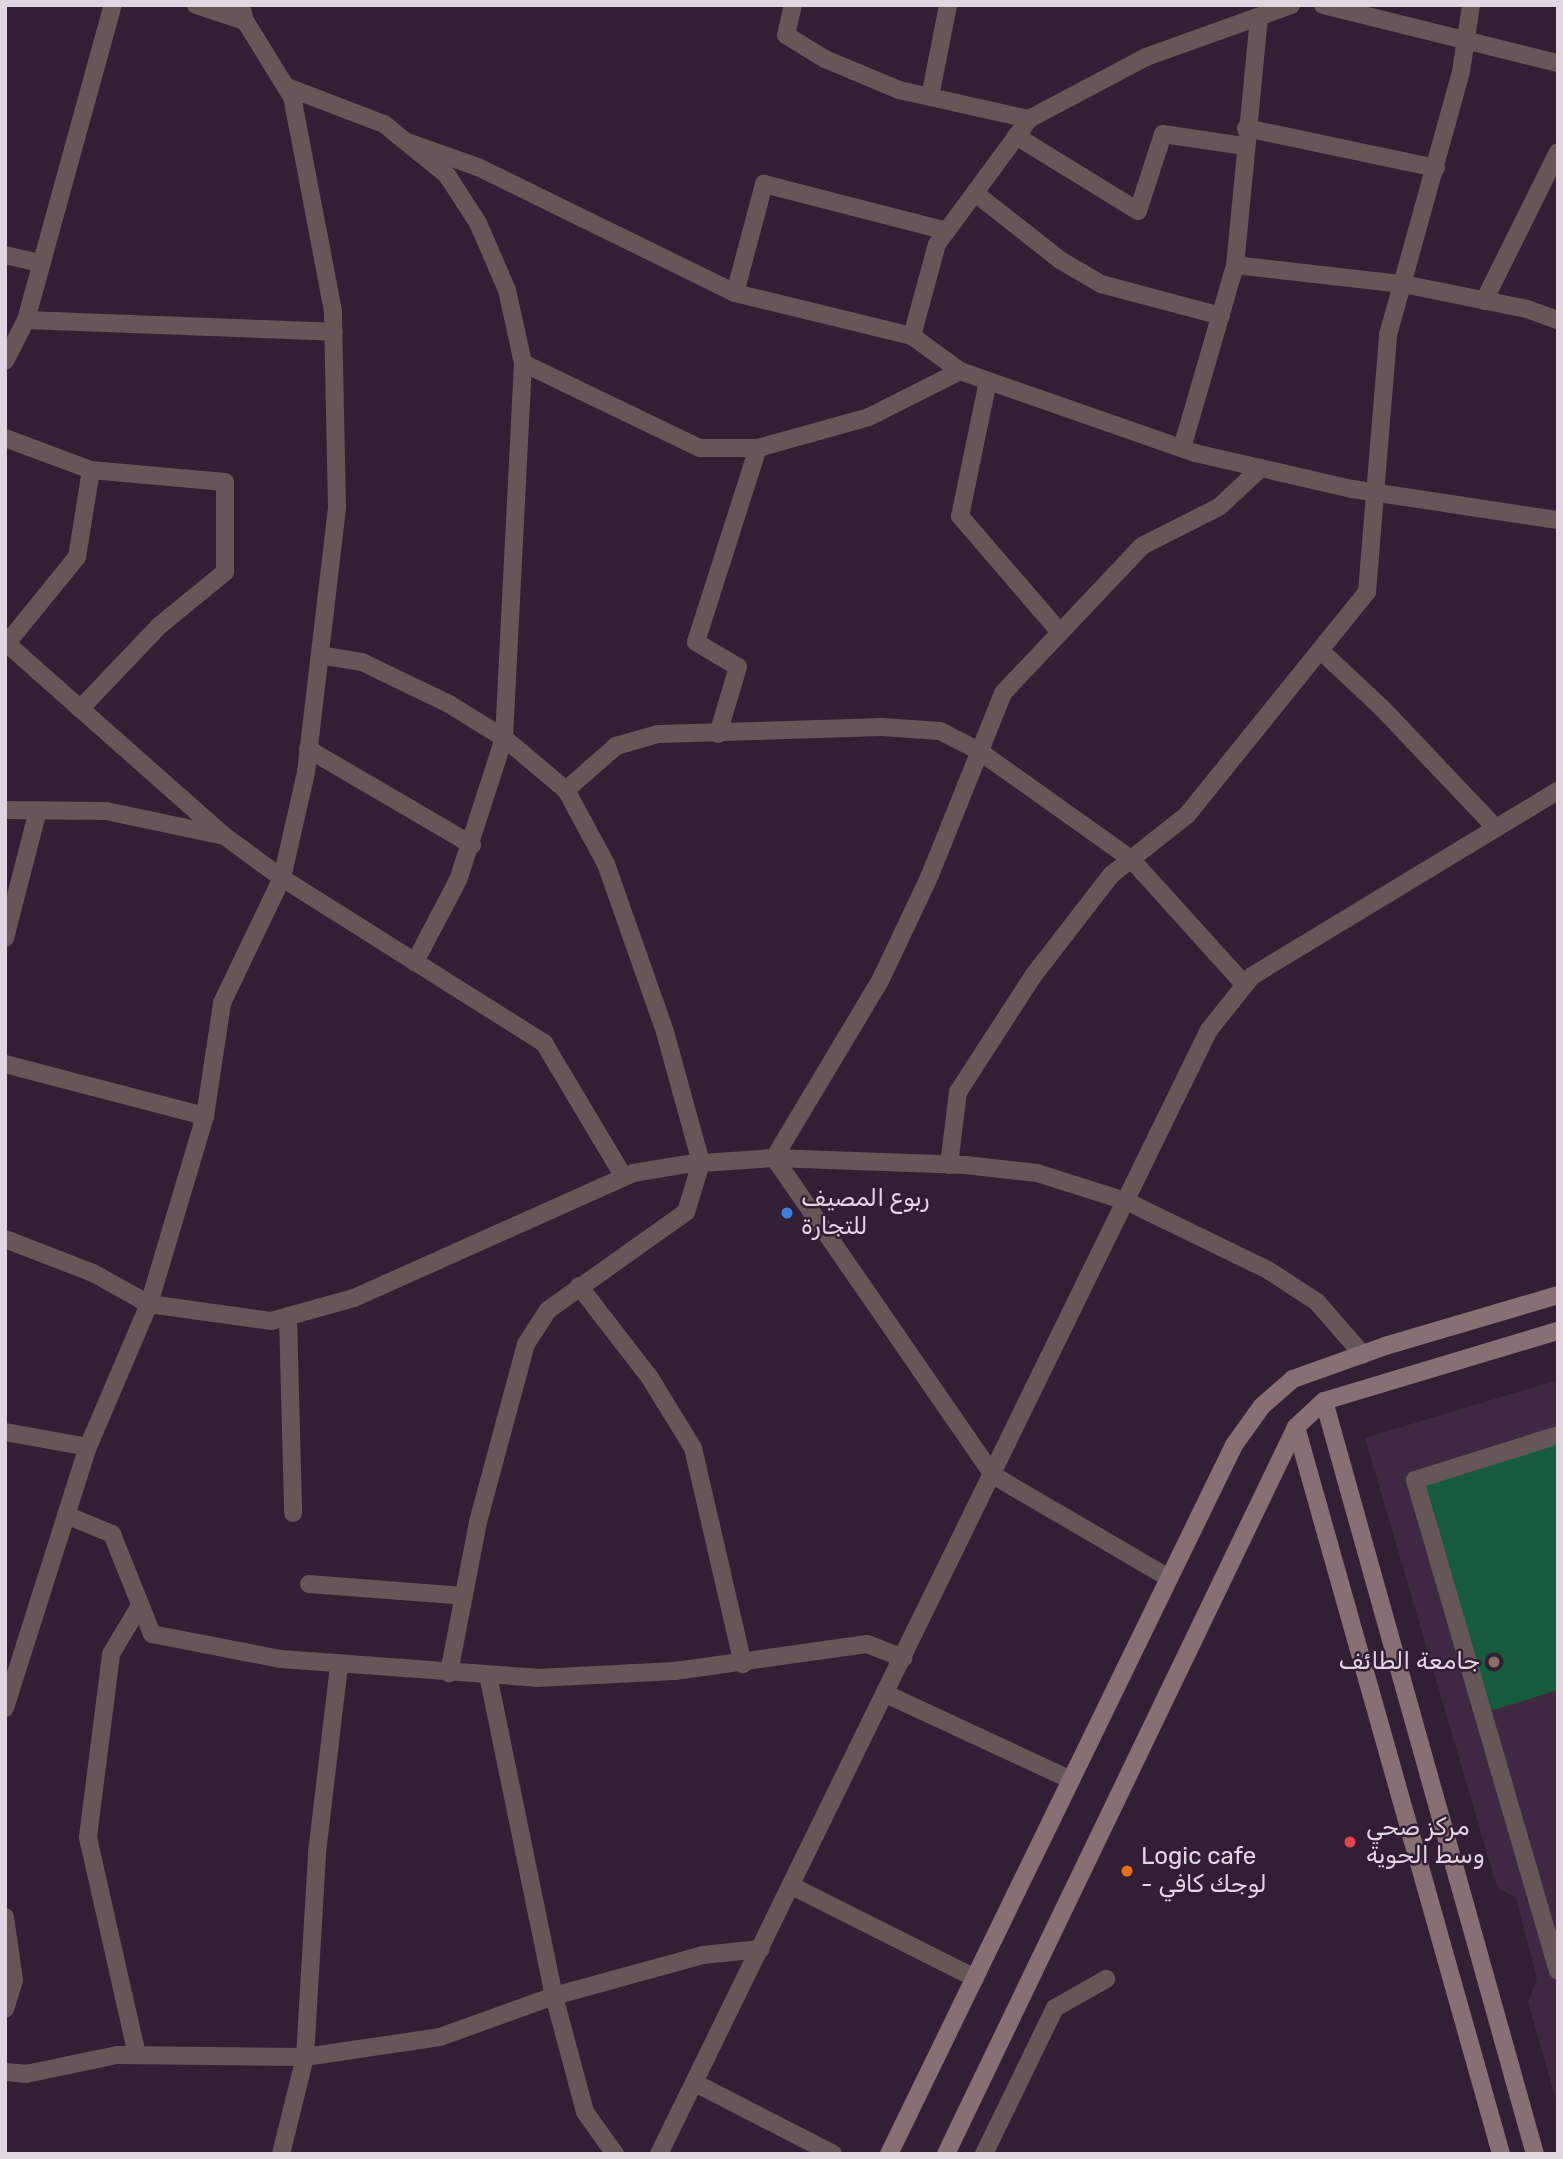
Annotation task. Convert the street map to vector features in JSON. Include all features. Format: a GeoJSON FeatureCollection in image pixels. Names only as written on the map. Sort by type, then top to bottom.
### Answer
{"type":"FeatureCollection","features":[{"type":"Feature","properties":{"kind":"main road"},"geometry":{"type":"LineString","coordinates":[[889,2154],[1234,1444],[1262,1406],[1293,1379],[1363,1354],[1558,1295]]}},
{"type":"Feature","properties":{"kind":"main road"},"geometry":{"type":"LineString","coordinates":[[946,2154],[1296,1427],[1324,1401],[1558,1331]]}},
{"type":"Feature","properties":{"kind":"main road"},"geometry":{"type":"LineString","coordinates":[[1324,1401],[1535,2154]]}},
{"type":"Feature","properties":{"kind":"main road"},"geometry":{"type":"LineString","coordinates":[[1296,1427],[1502,2154]]}},
{"type":"Feature","properties":{"kind":"street"},"geometry":{"type":"LineString","coordinates":[[6,358],[26,320],[113,5]]}},
{"type":"Feature","properties":{"kind":"street"},"geometry":{"type":"LineString","coordinates":[[5,1708],[88,1447],[149,1304],[205,1116],[222,1003],[282,878],[308,749],[337,507],[334,332],[326,271],[287,87],[243,13],[196,5]]}},
{"type":"Feature","properties":{"kind":"street"},"geometry":{"type":"LineString","coordinates":[[793,5],[786,35],[837,64],[899,90],[1029,119]]}},
{"type":"Feature","properties":{"kind":"street"},"geometry":{"type":"LineString","coordinates":[[930,97],[948,5]]}},
{"type":"Feature","properties":{"kind":"street"},"geometry":{"type":"LineString","coordinates":[[912,336],[937,244],[1029,119],[1146,57],[1291,5]]}},
{"type":"Feature","properties":{"kind":"street"},"geometry":{"type":"LineString","coordinates":[[1323,5],[1466,37],[1558,63]]}},
{"type":"Feature","properties":{"kind":"street"},"geometry":{"type":"LineString","coordinates":[[949,1165],[958,1092],[1034,976],[1111,875],[1186,815],[1367,592],[1373,492],[1388,335],[1436,169],[1471,5]]}},
{"type":"Feature","properties":{"kind":"street"},"geometry":{"type":"LineString","coordinates":[[1182,449],[1235,265],[1244,137],[1259,17]]}},
{"type":"Feature","properties":{"kind":"street"},"geometry":{"type":"LineString","coordinates":[[287,87],[384,124],[447,175],[478,223],[507,290],[523,363],[504,738],[472,845],[415,962]]}},
{"type":"Feature","properties":{"kind":"street"},"geometry":{"type":"LineString","coordinates":[[1016,136],[1138,211],[1163,134],[1244,137],[1436,169]]}},
{"type":"Feature","properties":{"kind":"street"},"geometry":{"type":"LineString","coordinates":[[407,142],[478,167],[735,293],[912,336],[960,371],[1182,449],[1373,492],[1558,520]]}},
{"type":"Feature","properties":{"kind":"street"},"geometry":{"type":"LineString","coordinates":[[1485,300],[1552,176],[1558,152]]}},
{"type":"Feature","properties":{"kind":"street"},"geometry":{"type":"LineString","coordinates":[[735,293],[764,184],[947,231]]}},
{"type":"Feature","properties":{"kind":"street"},"geometry":{"type":"LineString","coordinates":[[975,192],[1060,260],[1101,284],[1221,316]]}},
{"type":"Feature","properties":{"kind":"street"},"geometry":{"type":"LineString","coordinates":[[5,255],[41,263]]}},
{"type":"Feature","properties":{"kind":"street"},"geometry":{"type":"LineString","coordinates":[[1235,265],[1403,284],[1556,315]]}},
{"type":"Feature","properties":{"kind":"street"},"geometry":{"type":"LineString","coordinates":[[26,320],[334,332]]}},
{"type":"Feature","properties":{"kind":"street"},"geometry":{"type":"LineString","coordinates":[[523,363],[701,448],[758,447],[869,417],[960,371]]}},
{"type":"Feature","properties":{"kind":"street"},"geometry":{"type":"LineString","coordinates":[[988,381],[961,516],[1058,630]]}},
{"type":"Feature","properties":{"kind":"street"},"geometry":{"type":"LineString","coordinates":[[5,438],[91,470],[225,482],[225,572],[159,626],[80,709]]}},
{"type":"Feature","properties":{"kind":"street"},"geometry":{"type":"LineString","coordinates":[[718,734],[738,667],[696,642],[758,447]]}},
{"type":"Feature","properties":{"kind":"street"},"geometry":{"type":"LineString","coordinates":[[774,1158],[880,981],[930,875],[1003,693],[1058,630],[1142,546],[1219,507],[1261,468]]}},
{"type":"Feature","properties":{"kind":"street"},"geometry":{"type":"LineString","coordinates":[[91,470],[77,557],[6,643],[223,835],[282,878],[544,1043],[625,1177]]}},
{"type":"Feature","properties":{"kind":"street"},"geometry":{"type":"LineString","coordinates":[[1320,650],[1381,707],[1496,828]]}},
{"type":"Feature","properties":{"kind":"street"},"geometry":{"type":"LineString","coordinates":[[320,655],[362,662],[449,704],[504,738],[566,790],[606,864],[665,1032],[701,1163],[686,1212],[548,1310],[526,1345],[478,1522],[449,1673]]}},
{"type":"Feature","properties":{"kind":"street"},"geometry":{"type":"LineString","coordinates":[[566,790],[616,746],[658,734],[882,727],[940,730],[979,751],[1131,859],[1244,984]]}},
{"type":"Feature","properties":{"kind":"street"},"geometry":{"type":"LineString","coordinates":[[308,749],[472,845]]}},
{"type":"Feature","properties":{"kind":"street"},"geometry":{"type":"LineString","coordinates":[[659,2154],[1209,1030],[1244,984],[1558,791]]}},
{"type":"Feature","properties":{"kind":"street"},"geometry":{"type":"LineString","coordinates":[[5,810],[106,811],[223,835]]}},
{"type":"Feature","properties":{"kind":"street"},"geometry":{"type":"LineString","coordinates":[[5,938],[38,810]]}},
{"type":"Feature","properties":{"kind":"street"},"geometry":{"type":"LineString","coordinates":[[5,1064],[205,1116]]}},
{"type":"Feature","properties":{"kind":"street"},"geometry":{"type":"LineString","coordinates":[[774,1158],[993,1475],[1169,1578]]}},
{"type":"Feature","properties":{"kind":"street"},"geometry":{"type":"LineString","coordinates":[[5,1239],[93,1273],[149,1304],[257,1320],[288,1317],[354,1298],[625,1177],[701,1163],[774,1158],[949,1165],[1037,1173],[1126,1201],[1268,1270],[1317,1302],[1363,1354]]}},
{"type":"Feature","properties":{"kind":"street"},"geometry":{"type":"LineString","coordinates":[[579,1286],[650,1378],[693,1448],[743,1664]]}},
{"type":"Feature","properties":{"kind":"street"},"geometry":{"type":"LineString","coordinates":[[288,1317],[293,1513]]}},
{"type":"Feature","properties":{"kind":"street"},"geometry":{"type":"LineString","coordinates":[[5,1432],[88,1447]]}},
{"type":"Feature","properties":{"kind":"street"},"geometry":{"type":"LineString","coordinates":[[1556,1961],[1552,1924],[1415,1480],[1558,1435]]}},
{"type":"Feature","properties":{"kind":"street"},"geometry":{"type":"LineString","coordinates":[[66,1515],[112,1534],[152,1634],[281,1659],[449,1673],[551,1677],[743,1664],[867,1644],[904,1658]]}},
{"type":"Feature","properties":{"kind":"street"},"geometry":{"type":"LineString","coordinates":[[309,1584],[464,1596]]}},
{"type":"Feature","properties":{"kind":"street"},"geometry":{"type":"LineString","coordinates":[[138,2055],[88,1837],[111,1654],[139,1606]]}},
{"type":"Feature","properties":{"kind":"street"},"geometry":{"type":"LineString","coordinates":[[281,2154],[305,2057],[317,1853],[339,1665]]}},
{"type":"Feature","properties":{"kind":"street"},"geometry":{"type":"LineString","coordinates":[[488,1675],[554,1996],[586,2112],[615,2154]]}},
{"type":"Feature","properties":{"kind":"street"},"geometry":{"type":"LineString","coordinates":[[886,1694],[1071,1780]]}},
{"type":"Feature","properties":{"kind":"street"},"geometry":{"type":"LineString","coordinates":[[792,1886],[975,1978]]}},
{"type":"Feature","properties":{"kind":"street"},"geometry":{"type":"LineString","coordinates":[[5,1917],[14,1980],[5,2009]]}},
{"type":"Feature","properties":{"kind":"street"},"geometry":{"type":"LineString","coordinates":[[5,2072],[26,2074],[117,2055],[305,2057],[440,2037],[554,1996],[703,1955],[761,1949]]}},
{"type":"Feature","properties":{"kind":"street"},"geometry":{"type":"LineString","coordinates":[[984,2154],[1055,2008],[1106,1979]]}},
{"type":"Feature","properties":{"kind":"street"},"geometry":{"type":"LineString","coordinates":[[695,2083],[832,2154]]}},
{"type":"Feature","properties":{"kind":"shaded area","name":"جامعة الطائف"},"geometry":{"type":"Polygon","coordinates":[[[1558,1380],[1558,2107],[1528,2002],[1537,1979],[1516,1898],[1497,1887],[1365,1438],[1558,1380]]]}},
{"type":"Feature","properties":{"kind":"green space"},"geometry":{"type":"Polygon","coordinates":[[[1558,1435],[1558,1690],[1484,1713],[1415,1480],[1558,1435]]]}},
{"type":"Feature","properties":{"kind":"place","name":"ربوع المصيف للتجارة"},"geometry":{"type":"Point","coordinates":[787,1213]}},
{"type":"Feature","properties":{"kind":"place","name":"جامعة الطائف"},"geometry":{"type":"Point","coordinates":[1494,1662]}},
{"type":"Feature","properties":{"kind":"place","name":"مركز صحي وسط الحوية"},"geometry":{"type":"Point","coordinates":[1350,1842]}},
{"type":"Feature","properties":{"kind":"place","name":"Logic cafe - لوجك كافي"},"geometry":{"type":"Point","coordinates":[1127,1871]}}]}
